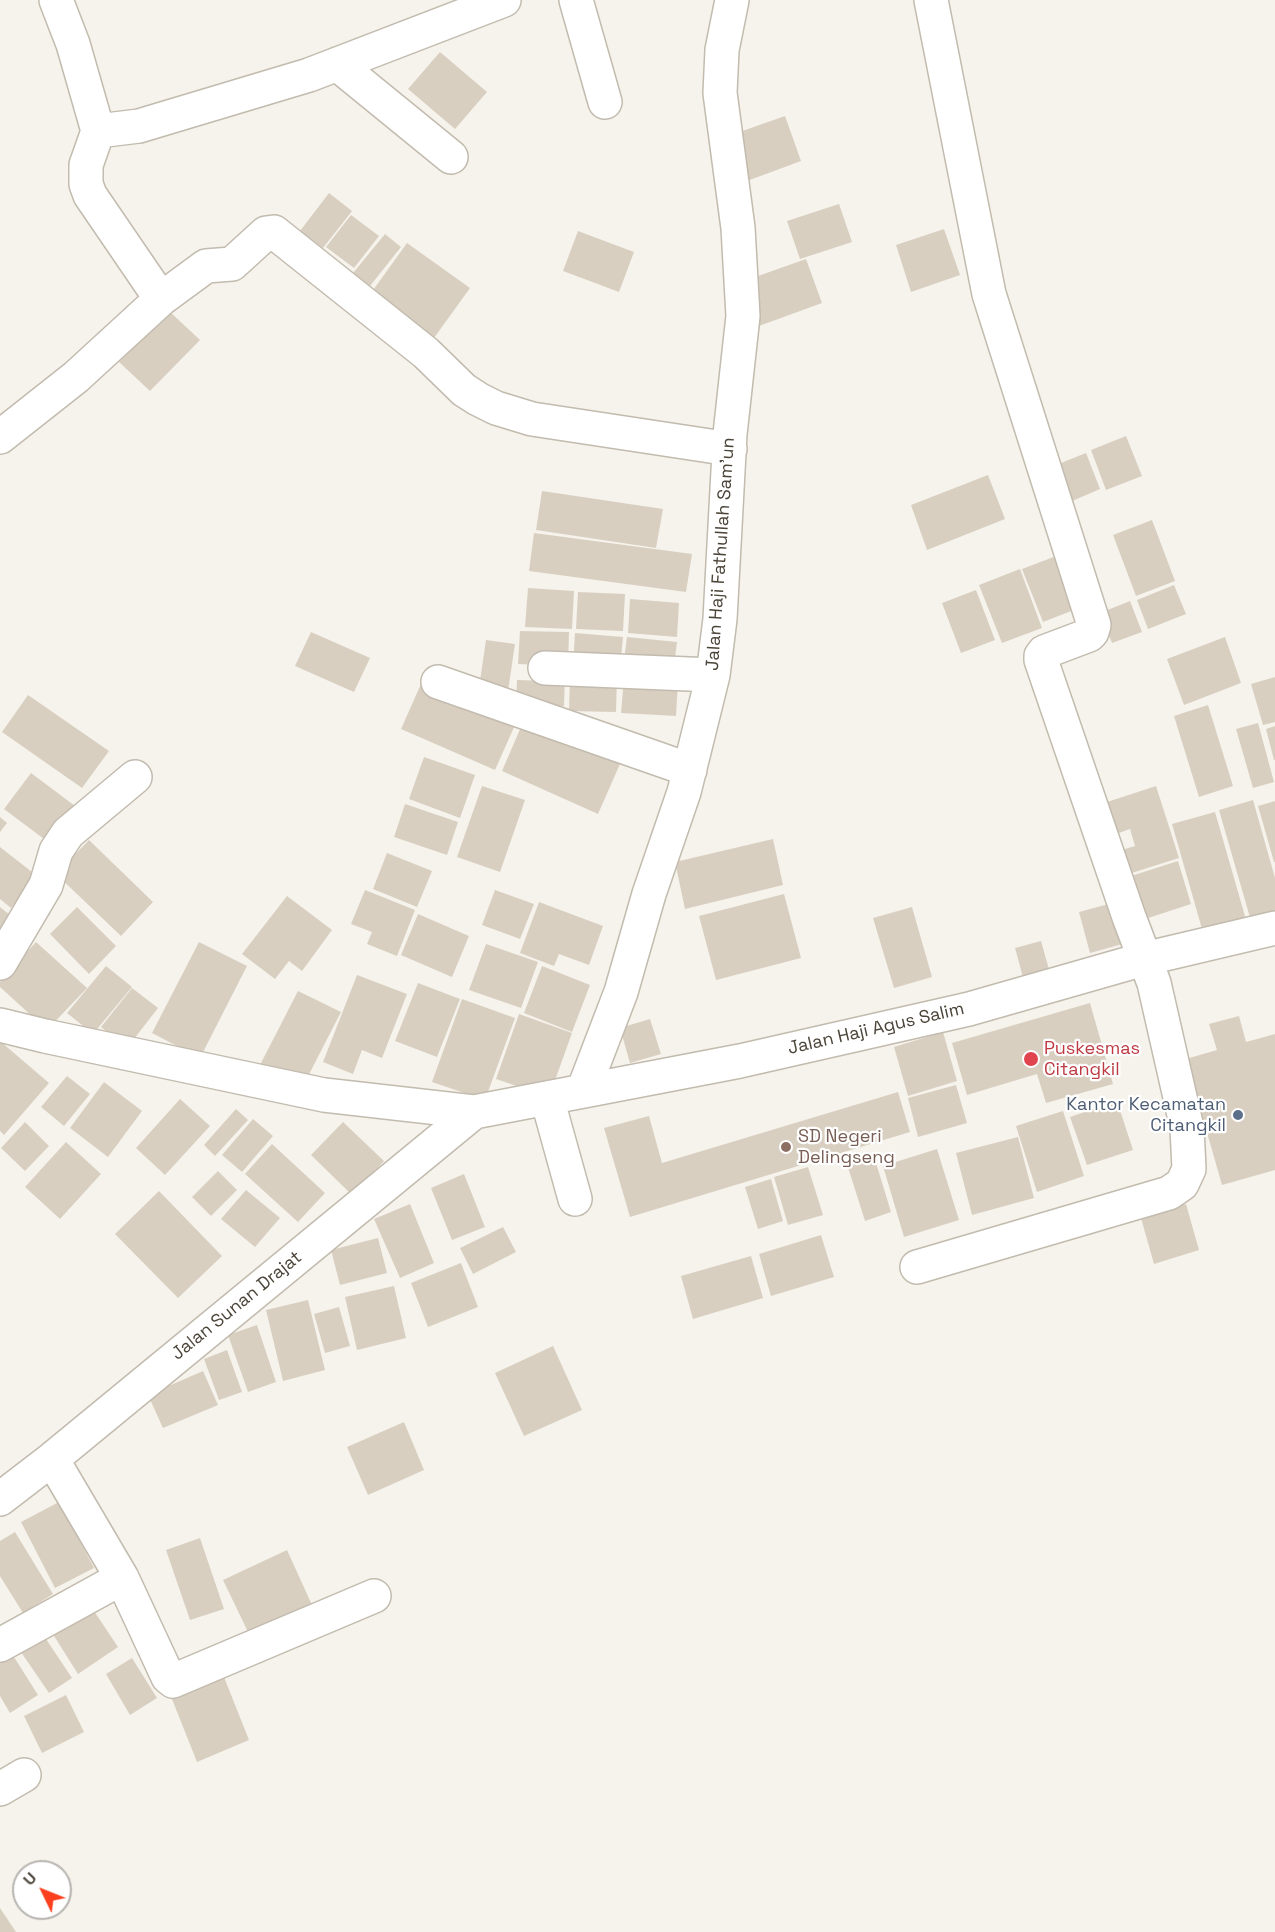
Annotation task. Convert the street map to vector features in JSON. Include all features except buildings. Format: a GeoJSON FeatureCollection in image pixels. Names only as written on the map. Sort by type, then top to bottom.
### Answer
{"type":"FeatureCollection","features":[{"type":"Feature","properties":{"kind":"street"},"geometry":{"type":"LineString","coordinates":[[56,0],[73,44],[98,131],[86,165],[86,184],[90,195],[161,299]]}},
{"type":"Feature","properties":{"kind":"street"},"geometry":{"type":"LineString","coordinates":[[98,131],[139,126],[309,75],[504,0]]}},
{"type":"Feature","properties":{"kind":"street"},"geometry":{"type":"LineString","coordinates":[[576,0],[605,102]]}},
{"type":"Feature","properties":{"kind":"street","name":"Jalan Haji Fathullah Sam'un"},"geometry":{"type":"LineString","coordinates":[[583,1091],[621,992],[649,894],[690,770],[713,675],[720,619],[730,449],[743,316],[738,228],[720,93],[722,51],[732,0]]}},
{"type":"Feature","properties":{"kind":"street"},"geometry":{"type":"LineString","coordinates":[[917,1267],[1169,1193],[1182,1184],[1189,1169],[1187,1128],[1154,983],[1041,660],[1044,652],[1089,635],[1094,625],[991,303],[931,0]]}},
{"type":"Feature","properties":{"kind":"street"},"geometry":{"type":"LineString","coordinates":[[337,64],[451,157]]}},
{"type":"Feature","properties":{"kind":"street"},"geometry":{"type":"LineString","coordinates":[[0,437],[75,377],[161,299],[206,266],[232,264],[266,233],[274,232],[426,353],[464,390],[496,408],[532,419],[730,449]]}},
{"type":"Feature","properties":{"kind":"street"},"geometry":{"type":"LineString","coordinates":[[545,669],[713,675]]}},
{"type":"Feature","properties":{"kind":"street"},"geometry":{"type":"LineString","coordinates":[[438,682],[690,770]]}},
{"type":"Feature","properties":{"kind":"street"},"geometry":{"type":"LineString","coordinates":[[0,963],[46,885],[56,851],[68,833],[135,777]]}},
{"type":"Feature","properties":{"kind":"street","name":"Jalan Haji Agus Salim"},"geometry":{"type":"LineString","coordinates":[[474,1112],[740,1061],[969,1008],[1144,959],[1275,928]]}},
{"type":"Feature","properties":{"kind":"street"},"geometry":{"type":"LineString","coordinates":[[1,1026],[324,1095],[474,1112]]}},
{"type":"Feature","properties":{"kind":"street"},"geometry":{"type":"LineString","coordinates":[[547,1098],[575,1199]]}},
{"type":"Feature","properties":{"kind":"street","name":"Jalan Sunan Drajat"},"geometry":{"type":"LineString","coordinates":[[0,1500],[474,1112]]}},
{"type":"Feature","properties":{"kind":"street"},"geometry":{"type":"LineString","coordinates":[[52,1459],[122,1578],[168,1677],[173,1681],[374,1596]]}},
{"type":"Feature","properties":{"kind":"street"},"geometry":{"type":"LineString","coordinates":[[0,1645],[122,1578]]}},
{"type":"Feature","properties":{"kind":"place","name":"Puskesmas Citangkil"},"geometry":{"type":"Point","coordinates":[1031,1059]}},
{"type":"Feature","properties":{"kind":"place","name":"Kantor Kecamatan Citangkil"},"geometry":{"type":"Point","coordinates":[1238,1115]}},
{"type":"Feature","properties":{"kind":"place","name":"SD Negeri Delingseng"},"geometry":{"type":"Point","coordinates":[786,1147]}}]}
